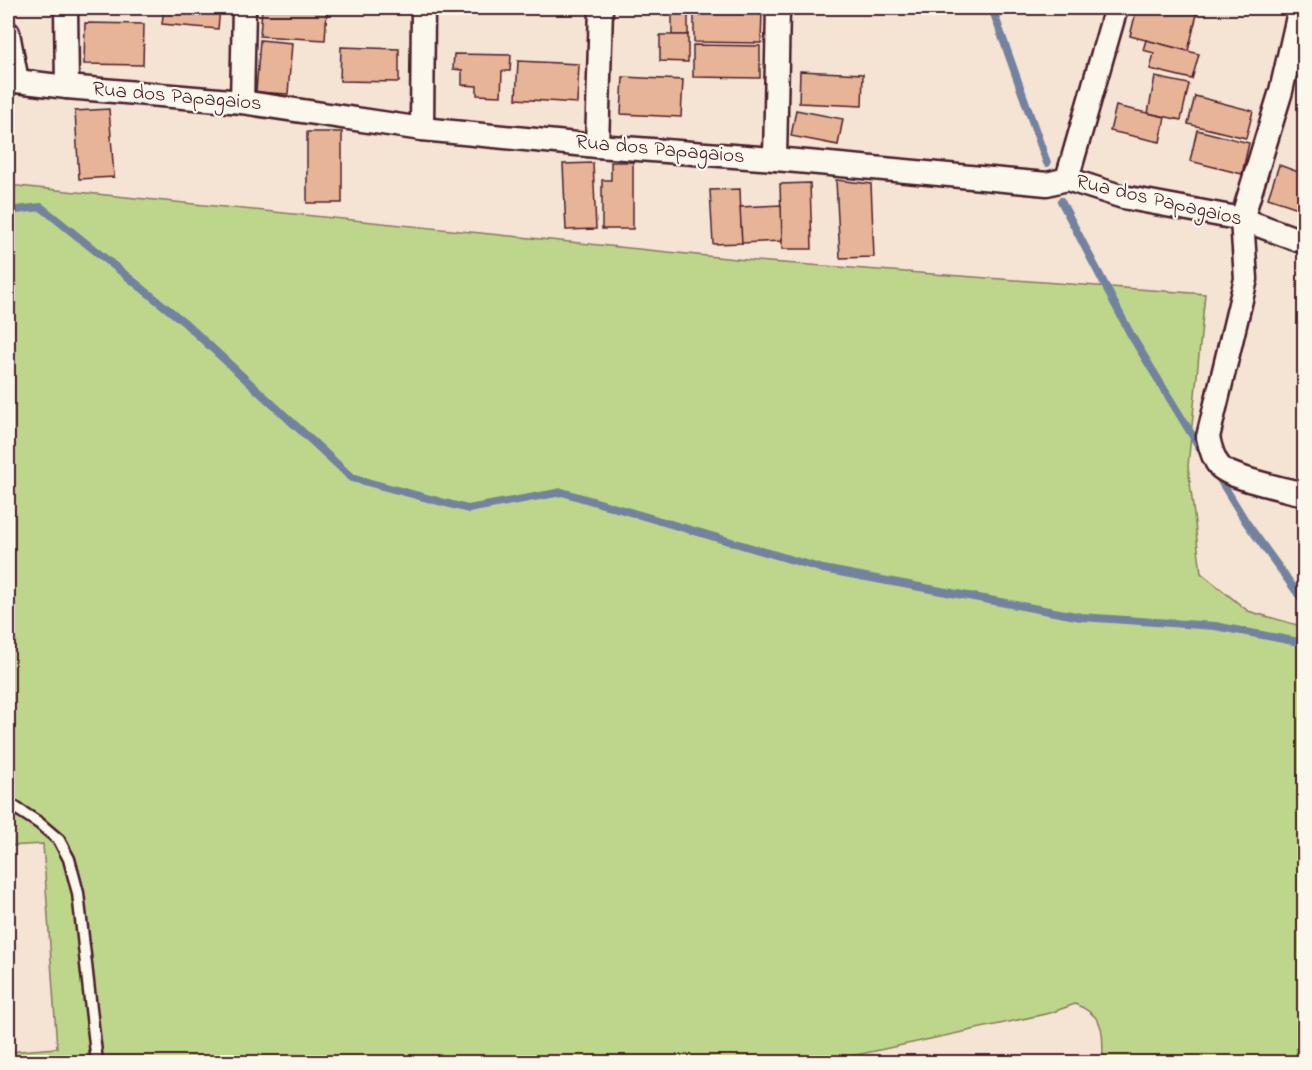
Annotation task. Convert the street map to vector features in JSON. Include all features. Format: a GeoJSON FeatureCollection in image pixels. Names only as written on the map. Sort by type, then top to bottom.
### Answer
{"type":"FeatureCollection","features":[{"type":"Feature","properties":{"kind":"street"},"geometry":{"type":"LineString","coordinates":[[66,8],[67,87]]}},
{"type":"Feature","properties":{"kind":"street"},"geometry":{"type":"LineString","coordinates":[[242,102],[244,8]]}},
{"type":"Feature","properties":{"kind":"street"},"geometry":{"type":"LineString","coordinates":[[422,129],[423,8]]}},
{"type":"Feature","properties":{"kind":"street"},"geometry":{"type":"LineString","coordinates":[[597,146],[601,8]]}},
{"type":"Feature","properties":{"kind":"street"},"geometry":{"type":"LineString","coordinates":[[775,159],[778,8]]}},
{"type":"Feature","properties":{"kind":"street"},"geometry":{"type":"LineString","coordinates":[[1067,179],[1116,8]]}},
{"type":"Feature","properties":{"kind":"street"},"geometry":{"type":"LineString","coordinates":[[1300,8],[1281,91],[1242,219],[1246,279],[1208,437],[1221,467],[1232,474],[1305,495]]}},
{"type":"Feature","properties":{"kind":"street"},"geometry":{"type":"LineString","coordinates":[[8,33],[13,80]]}},
{"type":"Feature","properties":{"kind":"street","name":"Rua dos Papagaios"},"geometry":{"type":"LineString","coordinates":[[13,80],[67,87],[242,102],[422,129],[597,146],[775,159],[1047,184],[1067,179],[1123,197],[1242,219],[1305,242]]}},
{"type":"Feature","properties":{"kind":"lane"},"geometry":{"type":"LineString","coordinates":[[8,803],[59,840],[69,859],[78,893],[97,1062]]}},
{"type":"Feature","properties":{"kind":"green space"},"geometry":{"type":"Polygon","coordinates":[[[8,185],[756,261],[1205,294],[1188,466],[1201,573],[1248,611],[1304,627],[1304,1062],[1103,1062],[1102,1034],[1098,1020],[1093,1014],[1075,1004],[1050,1013],[824,1062],[137,1062],[118,1056],[8,1062],[8,1052],[57,1048],[43,844],[8,846],[8,185]]]}},
{"type":"Feature","properties":{"kind":"building"},"geometry":{"type":"Polygon","coordinates":[[[164,8],[220,8],[218,29],[162,24],[164,8]]]}},
{"type":"Feature","properties":{"kind":"building"},"geometry":{"type":"Polygon","coordinates":[[[262,8],[327,9],[325,40],[260,36],[262,8]]]}},
{"type":"Feature","properties":{"kind":"building"},"geometry":{"type":"Polygon","coordinates":[[[335,8],[399,8],[399,11],[335,8]]]}},
{"type":"Feature","properties":{"kind":"building"},"geometry":{"type":"Polygon","coordinates":[[[445,8],[487,8],[487,13],[445,10],[445,8]]]}},
{"type":"Feature","properties":{"kind":"building"},"geometry":{"type":"Polygon","coordinates":[[[672,8],[688,8],[688,35],[672,35],[672,8]]]}},
{"type":"Feature","properties":{"kind":"building"},"geometry":{"type":"Polygon","coordinates":[[[1137,8],[1171,8],[1197,14],[1188,51],[1130,36],[1137,8]]]}},
{"type":"Feature","properties":{"kind":"building"},"geometry":{"type":"Polygon","coordinates":[[[694,10],[762,11],[761,43],[694,42],[694,10]]]}},
{"type":"Feature","properties":{"kind":"building"},"geometry":{"type":"Polygon","coordinates":[[[85,23],[144,24],[143,65],[84,64],[85,23]]]}},
{"type":"Feature","properties":{"kind":"building"},"geometry":{"type":"Polygon","coordinates":[[[660,35],[688,35],[688,62],[660,61],[660,35]]]}},
{"type":"Feature","properties":{"kind":"building"},"geometry":{"type":"Polygon","coordinates":[[[260,40],[292,43],[288,94],[256,92],[260,40]]]}},
{"type":"Feature","properties":{"kind":"building"},"geometry":{"type":"Polygon","coordinates":[[[1146,40],[1199,54],[1192,79],[1150,69],[1154,53],[1143,50],[1146,40]]]}},
{"type":"Feature","properties":{"kind":"building"},"geometry":{"type":"Polygon","coordinates":[[[693,45],[760,46],[760,78],[693,77],[693,45]]]}},
{"type":"Feature","properties":{"kind":"building"},"geometry":{"type":"Polygon","coordinates":[[[341,47],[399,49],[399,82],[340,81],[341,47]]]}},
{"type":"Feature","properties":{"kind":"building"},"geometry":{"type":"Polygon","coordinates":[[[454,54],[511,55],[510,71],[502,71],[501,96],[477,95],[477,86],[462,85],[462,70],[453,69],[454,54]]]}},
{"type":"Feature","properties":{"kind":"building"},"geometry":{"type":"Polygon","coordinates":[[[518,61],[579,64],[577,103],[516,99],[518,61]]]}},
{"type":"Feature","properties":{"kind":"building"},"geometry":{"type":"Polygon","coordinates":[[[800,71],[863,74],[862,106],[799,103],[800,71]]]}},
{"type":"Feature","properties":{"kind":"building"},"geometry":{"type":"Polygon","coordinates":[[[623,77],[683,80],[681,117],[621,114],[623,77]]]}},
{"type":"Feature","properties":{"kind":"building"},"geometry":{"type":"Polygon","coordinates":[[[1155,77],[1189,84],[1181,120],[1148,113],[1155,77]]]}},
{"type":"Feature","properties":{"kind":"building"},"geometry":{"type":"Polygon","coordinates":[[[1195,96],[1253,111],[1246,138],[1188,124],[1195,96]]]}},
{"type":"Feature","properties":{"kind":"building"},"geometry":{"type":"Polygon","coordinates":[[[1116,106],[1165,117],[1160,142],[1110,131],[1116,106]]]}},
{"type":"Feature","properties":{"kind":"building"},"geometry":{"type":"Polygon","coordinates":[[[109,109],[114,177],[79,179],[75,111],[109,109]]]}},
{"type":"Feature","properties":{"kind":"building"},"geometry":{"type":"Polygon","coordinates":[[[796,110],[843,119],[838,145],[791,136],[796,110]]]}},
{"type":"Feature","properties":{"kind":"building"},"geometry":{"type":"Polygon","coordinates":[[[1197,130],[1249,143],[1242,174],[1190,161],[1197,130]]]}},
{"type":"Feature","properties":{"kind":"building"},"geometry":{"type":"Polygon","coordinates":[[[307,132],[342,132],[342,203],[307,203],[307,132]]]}},
{"type":"Feature","properties":{"kind":"building"},"geometry":{"type":"Polygon","coordinates":[[[611,162],[633,162],[633,229],[602,229],[602,180],[611,180],[611,162]]]}},
{"type":"Feature","properties":{"kind":"building"},"geometry":{"type":"Polygon","coordinates":[[[593,163],[596,229],[566,230],[563,164],[593,163]]]}},
{"type":"Feature","properties":{"kind":"building"},"geometry":{"type":"Polygon","coordinates":[[[1279,165],[1304,174],[1304,210],[1268,198],[1279,165]]]}},
{"type":"Feature","properties":{"kind":"building"},"geometry":{"type":"Polygon","coordinates":[[[836,180],[871,184],[874,257],[840,258],[836,180]]]}},
{"type":"Feature","properties":{"kind":"building"},"geometry":{"type":"Polygon","coordinates":[[[810,183],[812,249],[782,249],[780,184],[810,183]]]}},
{"type":"Feature","properties":{"kind":"building"},"geometry":{"type":"Polygon","coordinates":[[[740,189],[742,243],[713,244],[710,190],[740,189]]]}},
{"type":"Feature","properties":{"kind":"building"},"geometry":{"type":"Polygon","coordinates":[[[781,205],[782,241],[742,243],[740,207],[781,205]]]}},
{"type":"Feature","properties":{"kind":"waterway"},"geometry":{"type":"LineString","coordinates":[[992,8],[1047,163]]}},
{"type":"Feature","properties":{"kind":"waterway"},"geometry":{"type":"LineString","coordinates":[[1061,201],[1131,335],[1203,453]]}},
{"type":"Feature","properties":{"kind":"waterway"},"geometry":{"type":"LineString","coordinates":[[8,211],[41,207],[184,322],[352,478],[468,509],[562,492],[823,569],[1081,617],[1215,626],[1304,643]]}},
{"type":"Feature","properties":{"kind":"waterway"},"geometry":{"type":"LineString","coordinates":[[1216,473],[1246,522],[1304,602]]}}]}
